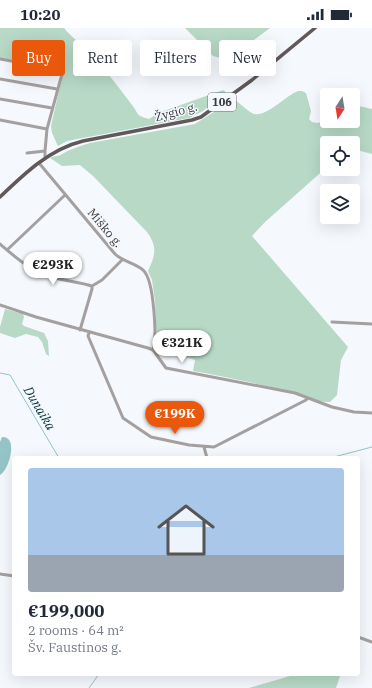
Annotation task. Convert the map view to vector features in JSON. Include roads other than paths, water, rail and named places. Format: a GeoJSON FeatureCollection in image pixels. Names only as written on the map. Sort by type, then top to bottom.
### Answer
{"type":"FeatureCollection","features":[{"type":"Feature","properties":{"kind":"main road","name":"Žygio g."},"geometry":{"type":"LineString","coordinates":[[45,158],[74,143],[192,120],[201,116],[252,80],[315,28]]}},
{"type":"Feature","properties":{"kind":"main road","name":"106"},"geometry":{"type":"LineString","coordinates":[[0,197],[45,158]]}},
{"type":"Feature","properties":{"kind":"street"},"geometry":{"type":"LineString","coordinates":[[0,59],[61,70],[62,74],[52,108],[44,150],[45,158]]}},
{"type":"Feature","properties":{"kind":"street"},"geometry":{"type":"LineString","coordinates":[[0,79],[57,89]]}},
{"type":"Feature","properties":{"kind":"street"},"geometry":{"type":"LineString","coordinates":[[0,99],[52,108]]}},
{"type":"Feature","properties":{"kind":"street"},"geometry":{"type":"LineString","coordinates":[[0,120],[48,129]]}},
{"type":"Feature","properties":{"kind":"street"},"geometry":{"type":"LineString","coordinates":[[27,153],[44,150]]}},
{"type":"Feature","properties":{"kind":"street","name":"Miško g."},"geometry":{"type":"LineString","coordinates":[[38,163],[115,254],[122,260],[146,273],[153,300],[155,341],[153,350]]}},
{"type":"Feature","properties":{"kind":"street"},"geometry":{"type":"LineString","coordinates":[[8,250],[65,195]]}},
{"type":"Feature","properties":{"kind":"street"},"geometry":{"type":"LineString","coordinates":[[0,244],[28,266],[46,276],[92,286],[102,280],[122,260]]}},
{"type":"Feature","properties":{"kind":"street"},"geometry":{"type":"LineString","coordinates":[[80,330],[92,286]]}},
{"type":"Feature","properties":{"kind":"street"},"geometry":{"type":"LineString","coordinates":[[0,305],[89,333],[153,350],[166,368],[296,393],[332,407],[354,412],[372,413]]}},
{"type":"Feature","properties":{"kind":"street"},"geometry":{"type":"LineString","coordinates":[[332,322],[372,324]]}},
{"type":"Feature","properties":{"kind":"street"},"geometry":{"type":"LineString","coordinates":[[89,333],[88,336],[124,418],[151,437],[204,447],[218,445],[308,398]]}},
{"type":"Feature","properties":{"kind":"street"},"geometry":{"type":"LineString","coordinates":[[204,447],[206,456]]}},
{"type":"Feature","properties":{"kind":"street"},"geometry":{"type":"LineString","coordinates":[[0,574],[12,576]]}},
{"type":"Feature","properties":{"kind":"street"},"geometry":{"type":"LineString","coordinates":[[360,638],[372,642]]}},
{"type":"Feature","properties":{"kind":"water"},"geometry":{"type":"Polygon","coordinates":[[[2,437],[7,438],[10,442],[11,454],[6,467],[0,475],[0,442],[2,437]]]}},
{"type":"Feature","properties":{"kind":"waterway","name":"Dunaika"},"geometry":{"type":"LineString","coordinates":[[0,373],[10,375],[58,456]]}},
{"type":"Feature","properties":{"kind":"waterway","name":"Dunaika"},"geometry":{"type":"LineString","coordinates":[[338,456],[372,447]]}},
{"type":"Feature","properties":{"kind":"waterway"},"geometry":{"type":"LineString","coordinates":[[89,688],[98,676]]}}]}
